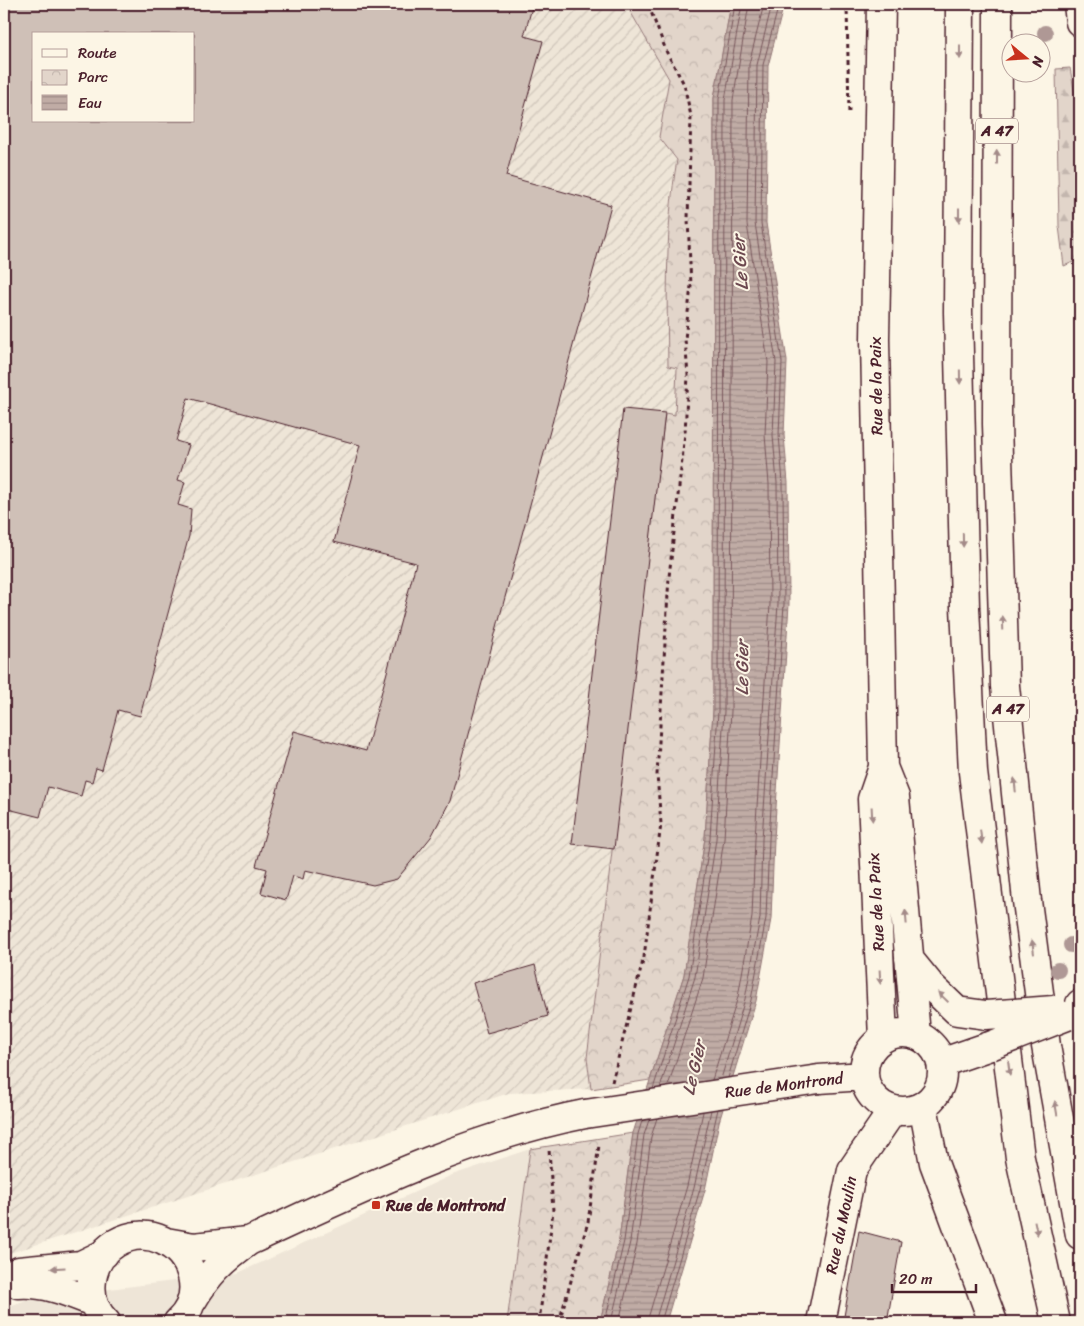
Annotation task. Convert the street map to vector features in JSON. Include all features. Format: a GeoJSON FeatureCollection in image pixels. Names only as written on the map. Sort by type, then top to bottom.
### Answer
{"type":"FeatureCollection","features":[{"type":"Feature","properties":{"kind":"main road","name":"Rue de la Paix"},"geometry":{"type":"LineString","coordinates":[[881,4],[875,340],[883,767],[872,799],[883,1038]]}},
{"type":"Feature","properties":{"kind":"main road","name":"A 47"},"geometry":{"type":"LineString","coordinates":[[960,4],[958,312],[965,607],[973,772],[1020,1158],[1056,1322]]}},
{"type":"Feature","properties":{"kind":"main road","name":"A 47"},"geometry":{"type":"LineString","coordinates":[[998,4],[996,414],[1006,686],[1027,901],[1046,1046],[1080,1234]]}},
{"type":"Feature","properties":{"kind":"main road"},"geometry":{"type":"LineString","coordinates":[[1078,4],[1080,22]]}},
{"type":"Feature","properties":{"kind":"main road","name":"Rue de la Paix"},"geometry":{"type":"LineString","coordinates":[[883,767],[895,797],[916,1035]]}},
{"type":"Feature","properties":{"kind":"main road"},"geometry":{"type":"LineString","coordinates":[[909,960],[931,986],[957,1011],[986,1015],[1072,1008]]}},
{"type":"Feature","properties":{"kind":"main road"},"geometry":{"type":"LineString","coordinates":[[941,1063],[986,1047],[1072,1008]]}},
{"type":"Feature","properties":{"kind":"main road"},"geometry":{"type":"LineString","coordinates":[[903,1032],[916,1035],[932,1046],[941,1063],[939,1087],[923,1106],[908,1111],[893,1110],[878,1103],[873,1097],[864,1076],[868,1054],[883,1038],[903,1032]]}},
{"type":"Feature","properties":{"kind":"main road","name":"Rue de Montrond"},"geometry":{"type":"LineString","coordinates":[[185,1312],[206,1277],[227,1256],[249,1241],[424,1163],[546,1121],[819,1079],[864,1076]]}},
{"type":"Feature","properties":{"kind":"main road"},"geometry":{"type":"LineString","coordinates":[[923,1106],[934,1163],[993,1322]]}},
{"type":"Feature","properties":{"kind":"main road","name":"Rue du Moulin"},"geometry":{"type":"LineString","coordinates":[[821,1322],[852,1170],[893,1110]]}},
{"type":"Feature","properties":{"kind":"main road","name":"Rue de Montrond"},"geometry":{"type":"LineString","coordinates":[[4,1278],[19,1270],[81,1265],[104,1254],[116,1242],[133,1237],[150,1236],[166,1242],[194,1247],[249,1241]]}},
{"type":"Feature","properties":{"kind":"main road"},"geometry":{"type":"LineString","coordinates":[[166,1242],[180,1252],[189,1266],[194,1284],[185,1312]]}},
{"type":"Feature","properties":{"kind":"main road"},"geometry":{"type":"LineString","coordinates":[[99,1312],[90,1287],[95,1269],[104,1254]]}},
{"type":"Feature","properties":{"kind":"main road"},"geometry":{"type":"LineString","coordinates":[[4,1285],[37,1284],[58,1288],[99,1312]]}},
{"type":"Feature","properties":{"kind":"path"},"geometry":{"type":"LineString","coordinates":[[611,1086],[644,957],[661,824],[657,775],[669,577],[685,433],[688,375],[685,339],[691,286],[688,219],[691,116],[684,84],[667,53],[648,4]]}},
{"type":"Feature","properties":{"kind":"path"},"geometry":{"type":"LineString","coordinates":[[539,1322],[554,1211],[546,1121]]}},
{"type":"Feature","properties":{"kind":"path"},"geometry":{"type":"LineString","coordinates":[[559,1322],[588,1222],[599,1145]]}},
{"type":"Feature","properties":{"kind":"shaded area"},"geometry":{"type":"Polygon","coordinates":[[[4,4],[626,4],[669,79],[659,137],[677,160],[671,190],[667,268],[668,365],[677,368],[675,415],[665,414],[587,1057],[591,1089],[509,1093],[4,1255],[4,4]]]}},
{"type":"Feature","properties":{"kind":"shaded area"},"geometry":{"type":"Polygon","coordinates":[[[530,1149],[507,1322],[4,1322],[4,1308],[29,1299],[238,1273],[452,1175],[530,1149]]]}},
{"type":"Feature","properties":{"kind":"green space"},"geometry":{"type":"Polygon","coordinates":[[[626,4],[731,4],[714,98],[713,711],[705,838],[684,975],[650,1080],[591,1089],[587,1058],[665,413],[675,415],[677,368],[668,366],[667,288],[670,211],[677,160],[659,137],[669,79],[626,4]]]}},
{"type":"Feature","properties":{"kind":"green space"},"geometry":{"type":"Polygon","coordinates":[[[1070,68],[1080,122],[1080,259],[1064,266],[1059,226],[1056,69],[1070,68]]]}},
{"type":"Feature","properties":{"kind":"green space"},"geometry":{"type":"Polygon","coordinates":[[[633,1133],[619,1240],[600,1322],[507,1322],[530,1149],[633,1133]]]}},
{"type":"Feature","properties":{"kind":"water","name":"Le Gier"},"geometry":{"type":"Polygon","coordinates":[[[731,4],[784,4],[768,66],[766,223],[787,361],[784,435],[788,483],[789,604],[774,839],[771,919],[756,1001],[719,1122],[705,1190],[666,1322],[600,1322],[619,1240],[633,1133],[684,975],[705,838],[713,711],[714,98],[731,4]]]}},
{"type":"Feature","properties":{"kind":"building"},"geometry":{"type":"Polygon","coordinates":[[[4,4],[533,4],[524,36],[543,41],[506,176],[611,205],[450,801],[431,837],[397,879],[373,885],[305,870],[303,879],[293,876],[286,900],[261,893],[267,869],[256,866],[294,731],[366,751],[416,563],[334,542],[360,445],[188,398],[176,441],[189,445],[178,480],[185,482],[178,505],[191,509],[189,536],[140,716],[118,710],[102,770],[96,768],[92,782],[85,780],[81,796],[48,787],[40,817],[4,808],[4,4]]]}},
{"type":"Feature","properties":{"kind":"building"},"geometry":{"type":"Polygon","coordinates":[[[623,409],[665,413],[614,849],[572,844],[623,409]]]}},
{"type":"Feature","properties":{"kind":"building"},"geometry":{"type":"Polygon","coordinates":[[[535,965],[548,1016],[487,1033],[473,983],[535,965]]]}},
{"type":"Feature","properties":{"kind":"building"},"geometry":{"type":"Polygon","coordinates":[[[859,1231],[901,1242],[887,1322],[843,1322],[859,1231]]]}},
{"type":"Feature","properties":{"kind":"place","name":"Rue de Montrond"},"geometry":{"type":"Point","coordinates":[376,1205]}}]}
